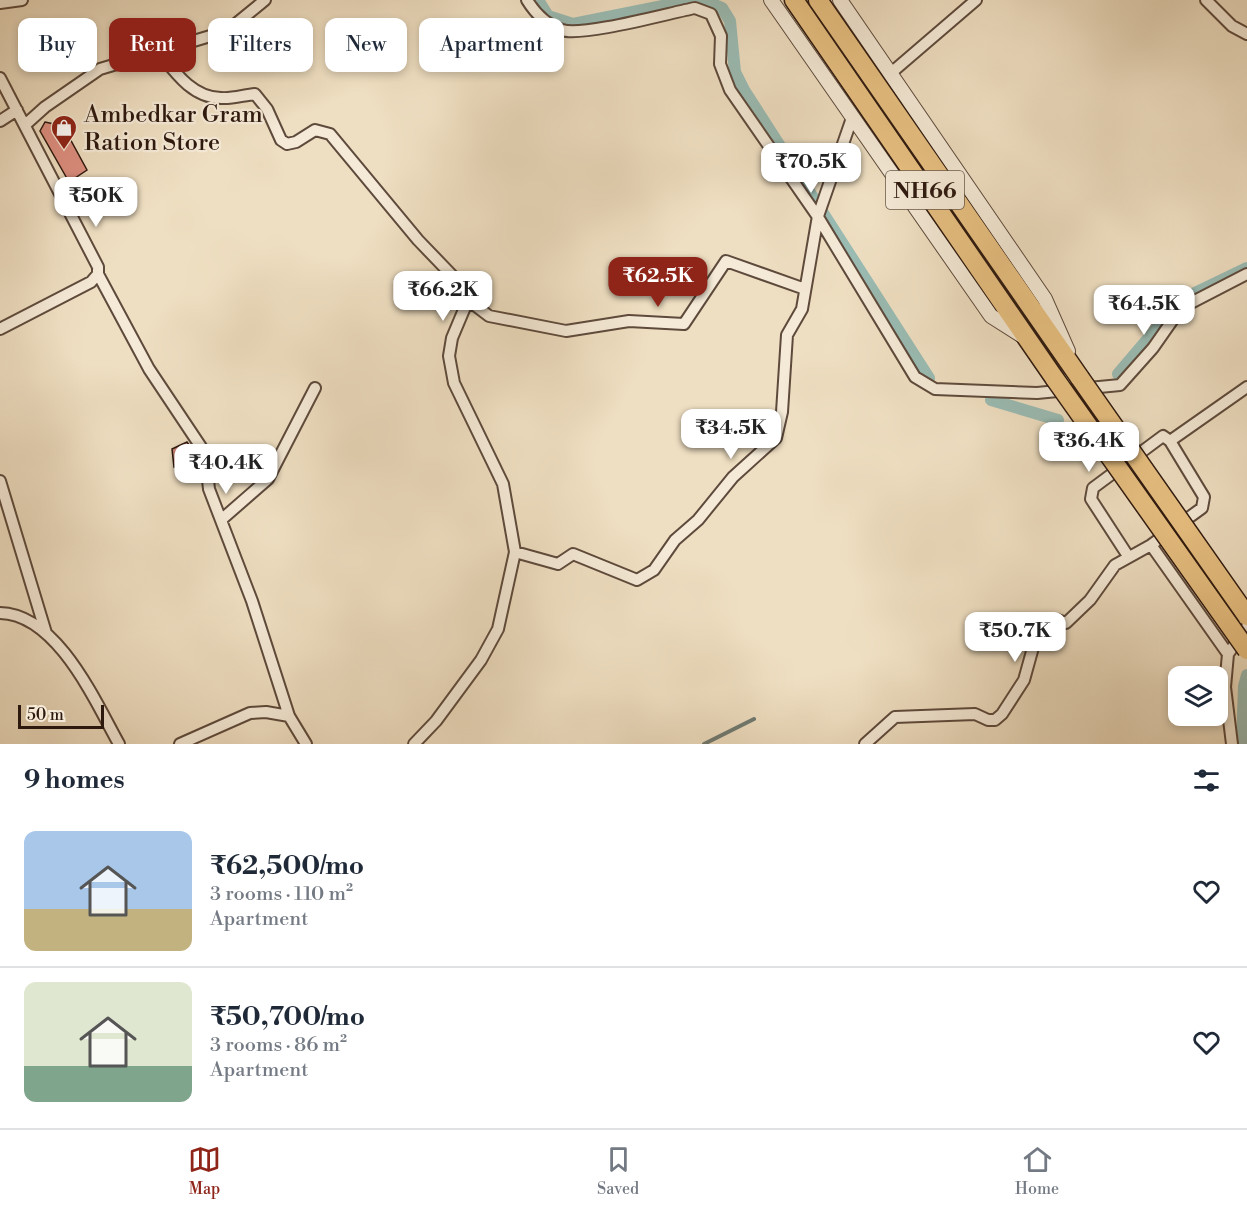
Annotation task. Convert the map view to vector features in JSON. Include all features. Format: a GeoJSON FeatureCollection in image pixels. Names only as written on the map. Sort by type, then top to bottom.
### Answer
{"type":"FeatureCollection","features":[{"type":"Feature","properties":{"kind":"highway","name":"NH66"},"geometry":{"type":"LineString","coordinates":[[794,0],[1055,380],[1247,650]]}},
{"type":"Feature","properties":{"kind":"highway","name":"NH66"},"geometry":{"type":"LineString","coordinates":[[818,0],[1247,616]]}},
{"type":"Feature","properties":{"kind":"street"},"geometry":{"type":"LineString","coordinates":[[0,3],[22,0]]}},
{"type":"Feature","properties":{"kind":"street"},"geometry":{"type":"LineString","coordinates":[[196,40],[226,31],[265,0]]}},
{"type":"Feature","properties":{"kind":"street"},"geometry":{"type":"LineString","coordinates":[[527,0],[535,14],[562,30],[586,30],[695,8],[711,14],[721,36],[720,64],[730,90],[818,217],[915,377],[935,389],[1037,393],[1120,385],[1153,348],[1181,308],[1247,274]]}},
{"type":"Feature","properties":{"kind":"street"},"geometry":{"type":"LineString","coordinates":[[771,0],[991,316],[1028,340]]}},
{"type":"Feature","properties":{"kind":"street"},"geometry":{"type":"LineString","coordinates":[[840,0],[1045,299],[1080,378]]}},
{"type":"Feature","properties":{"kind":"street"},"geometry":{"type":"LineString","coordinates":[[891,73],[976,0]]}},
{"type":"Feature","properties":{"kind":"street"},"geometry":{"type":"LineString","coordinates":[[1206,0],[1232,26],[1247,34]]}},
{"type":"Feature","properties":{"kind":"street"},"geometry":{"type":"LineString","coordinates":[[25,125],[45,107],[100,69],[109,66]]}},
{"type":"Feature","properties":{"kind":"street"},"geometry":{"type":"LineString","coordinates":[[175,72],[198,92],[223,99],[255,94],[261,99],[281,140],[287,144],[296,142],[315,130],[330,134],[417,240],[468,292],[468,300],[452,338],[449,357],[454,383],[503,484],[515,552],[498,629],[482,660],[414,744]]}},
{"type":"Feature","properties":{"kind":"street"},"geometry":{"type":"LineString","coordinates":[[0,78],[94,255],[98,274],[149,369],[205,453],[209,489],[252,602],[289,716],[306,744]]}},
{"type":"Feature","properties":{"kind":"street"},"geometry":{"type":"LineString","coordinates":[[0,121],[17,111]]}},
{"type":"Feature","properties":{"kind":"street"},"geometry":{"type":"LineString","coordinates":[[515,552],[558,564],[573,554],[637,580],[654,570],[675,540],[698,520],[733,477],[776,438],[782,412],[787,335],[802,309],[818,217],[852,118]]}},
{"type":"Feature","properties":{"kind":"street"},"geometry":{"type":"LineString","coordinates":[[468,300],[489,316],[566,331],[629,321],[684,324],[726,261],[805,289]]}},
{"type":"Feature","properties":{"kind":"street"},"geometry":{"type":"LineString","coordinates":[[0,329],[91,282],[98,274]]}},
{"type":"Feature","properties":{"kind":"street"},"geometry":{"type":"LineString","coordinates":[[1170,441],[1247,387]]}},
{"type":"Feature","properties":{"kind":"street"},"geometry":{"type":"LineString","coordinates":[[221,520],[268,479],[315,388]]}},
{"type":"Feature","properties":{"kind":"street"},"geometry":{"type":"LineString","coordinates":[[866,744],[895,717],[975,714],[988,720],[994,720],[1002,714],[1024,680],[1034,644],[1045,630],[1057,620],[1066,623],[1074,616],[1090,600],[1115,565],[1151,545],[1202,508],[1204,497],[1170,441],[1163,436],[1093,488],[1091,499],[1128,556]]}},
{"type":"Feature","properties":{"kind":"street"},"geometry":{"type":"LineString","coordinates":[[0,481],[46,633]]}},
{"type":"Feature","properties":{"kind":"street"},"geometry":{"type":"LineString","coordinates":[[1151,545],[1228,654]]}},
{"type":"Feature","properties":{"kind":"street"},"geometry":{"type":"LineString","coordinates":[[0,614],[28,621],[46,633],[62,649],[119,744]]}},
{"type":"Feature","properties":{"kind":"street"},"geometry":{"type":"LineString","coordinates":[[1232,744],[1225,687],[1228,654],[1247,627]]}},
{"type":"Feature","properties":{"kind":"street"},"geometry":{"type":"LineString","coordinates":[[180,744],[250,713],[266,712],[289,716]]}},
{"type":"Feature","properties":{"kind":"building","name":"Ambedkar Gram Ration Store"},"geometry":{"type":"Polygon","coordinates":[[[45,122],[63,126],[87,170],[69,182],[40,131],[45,122]]]}},
{"type":"Feature","properties":{"kind":"building"},"geometry":{"type":"Polygon","coordinates":[[[187,442],[198,458],[174,467],[172,449],[187,442]]]}},
{"type":"Feature","properties":{"kind":"waterway"},"geometry":{"type":"LineString","coordinates":[[538,0],[548,16],[573,24],[692,0]]}},
{"type":"Feature","properties":{"kind":"waterway"},"geometry":{"type":"LineString","coordinates":[[703,0],[722,8],[730,21],[735,72],[744,90],[929,378]]}},
{"type":"Feature","properties":{"kind":"waterway"},"geometry":{"type":"LineString","coordinates":[[1118,374],[1170,313],[1193,294],[1247,268]]}},
{"type":"Feature","properties":{"kind":"waterway"},"geometry":{"type":"LineString","coordinates":[[991,400],[1058,420]]}},
{"type":"Feature","properties":{"kind":"waterway"},"geometry":{"type":"LineString","coordinates":[[1242,744],[1244,686],[1247,675]]}},
{"type":"Feature","properties":{"kind":"waterway"},"geometry":{"type":"LineString","coordinates":[[704,744],[754,719]]}},
{"type":"Feature","properties":{"kind":"place","name":"Ambedkar Gram Ration Store"},"geometry":{"type":"Point","coordinates":[64,151]}}]}
